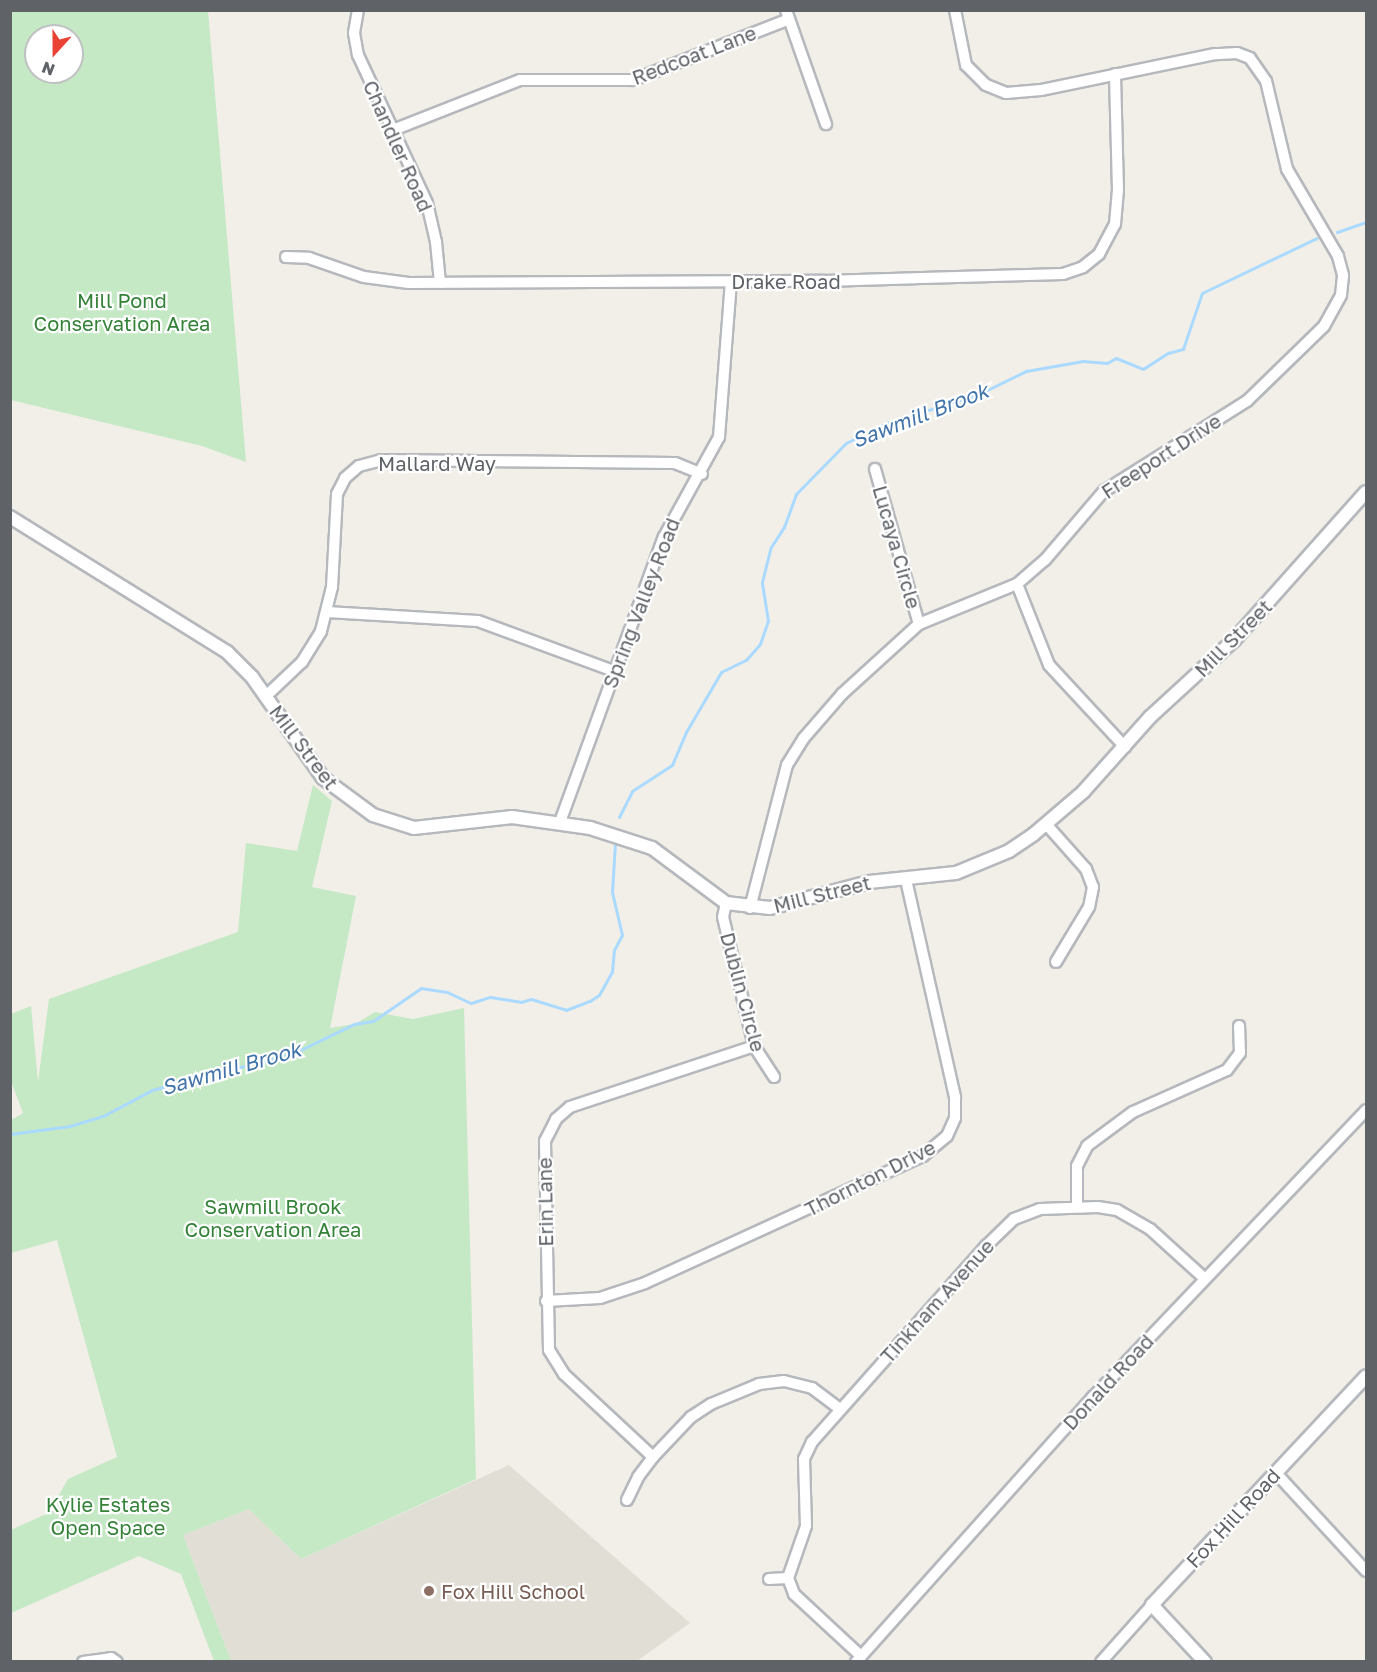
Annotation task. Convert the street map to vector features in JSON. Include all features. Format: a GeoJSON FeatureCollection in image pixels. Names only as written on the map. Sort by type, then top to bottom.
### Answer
{"type":"FeatureCollection","features":[{"type":"Feature","properties":{"kind":"street","name":"Chandler Road"},"geometry":{"type":"LineString","coordinates":[[358,10],[354,33],[358,55],[427,203],[440,283]]}},
{"type":"Feature","properties":{"kind":"street","name":"Freeport Drive"},"geometry":{"type":"LineString","coordinates":[[750,908],[781,781],[794,752],[842,694],[919,624],[1017,584],[1045,560],[1104,491],[1258,391],[1324,326],[1341,295],[1342,275],[1338,256],[1287,169],[1266,81],[1253,61],[1237,54],[1215,54],[1023,93],[996,90],[977,78],[966,65],[955,10]]}},
{"type":"Feature","properties":{"kind":"street","name":"Redcoat Lane"},"geometry":{"type":"LineString","coordinates":[[393,130],[511,82],[633,80],[786,15]]}},
{"type":"Feature","properties":{"kind":"street"},"geometry":{"type":"LineString","coordinates":[[786,15],[826,123]]}},
{"type":"Feature","properties":{"kind":"street","name":"Drake Road"},"geometry":{"type":"LineString","coordinates":[[286,257],[309,258],[376,280],[440,283],[1050,276],[1083,267],[1104,249],[1117,217],[1115,74]]}},
{"type":"Feature","properties":{"kind":"street","name":"Spring Valley Road"},"geometry":{"type":"LineString","coordinates":[[560,822],[664,537],[702,474],[722,422],[731,281]]}},
{"type":"Feature","properties":{"kind":"street","name":"Mallard Way"},"geometry":{"type":"LineString","coordinates":[[266,696],[307,655],[327,612],[337,494],[345,478],[363,464],[381,460],[675,463],[702,474]]}},
{"type":"Feature","properties":{"kind":"street","name":"Lucaya Circle"},"geometry":{"type":"LineString","coordinates":[[875,469],[919,624]]}},
{"type":"Feature","properties":{"kind":"street","name":"Mill Street"},"geometry":{"type":"LineString","coordinates":[[10,517],[216,643],[237,660],[266,696],[323,778],[346,799],[382,819],[421,829],[501,818],[560,822],[652,848],[726,903],[750,908],[781,907],[869,882],[906,880],[968,869],[1009,850],[1046,824],[1125,747],[1150,717],[1255,619],[1366,492]]}},
{"type":"Feature","properties":{"kind":"street"},"geometry":{"type":"LineString","coordinates":[[1017,584],[1049,665],[1125,747]]}},
{"type":"Feature","properties":{"kind":"street"},"geometry":{"type":"LineString","coordinates":[[327,612],[478,621],[614,671]]}},
{"type":"Feature","properties":{"kind":"street"},"geometry":{"type":"LineString","coordinates":[[1046,824],[1086,868],[1093,887],[1089,908],[1056,962]]}},
{"type":"Feature","properties":{"kind":"street","name":"Thornton Drive"},"geometry":{"type":"LineString","coordinates":[[546,1301],[600,1298],[645,1282],[923,1156],[947,1136],[955,1118],[955,1097],[906,880]]}},
{"type":"Feature","properties":{"kind":"street","name":"Dublin Circle"},"geometry":{"type":"LineString","coordinates":[[726,903],[723,917],[754,1046],[774,1077]]}},
{"type":"Feature","properties":{"kind":"street"},"geometry":{"type":"LineString","coordinates":[[1077,1207],[1077,1166],[1087,1146],[1133,1112],[1227,1070],[1240,1053],[1239,1026]]}},
{"type":"Feature","properties":{"kind":"street","name":"Erin Lane"},"geometry":{"type":"LineString","coordinates":[[653,1457],[556,1365],[546,1339],[543,1153],[547,1134],[556,1119],[577,1104],[754,1046]]}},
{"type":"Feature","properties":{"kind":"street","name":"Donald Road"},"geometry":{"type":"LineString","coordinates":[[859,1659],[1204,1278],[1366,1110]]}},
{"type":"Feature","properties":{"kind":"street","name":"Tinkham Avenue"},"geometry":{"type":"LineString","coordinates":[[788,1578],[806,1526],[805,1454],[840,1409],[1010,1222],[1040,1209],[1108,1208],[1136,1219],[1204,1278]]}},
{"type":"Feature","properties":{"kind":"street","name":"Fox Hill Road"},"geometry":{"type":"LineString","coordinates":[[1101,1662],[1366,1376]]}},
{"type":"Feature","properties":{"kind":"street"},"geometry":{"type":"LineString","coordinates":[[627,1500],[638,1477],[653,1457],[704,1407],[767,1382],[808,1386],[840,1409]]}},
{"type":"Feature","properties":{"kind":"street"},"geometry":{"type":"LineString","coordinates":[[1276,1473],[1366,1571]]}},
{"type":"Feature","properties":{"kind":"street"},"geometry":{"type":"LineString","coordinates":[[769,1579],[788,1578],[794,1594],[859,1659]]}},
{"type":"Feature","properties":{"kind":"street"},"geometry":{"type":"LineString","coordinates":[[1152,1605],[1205,1662]]}},
{"type":"Feature","properties":{"kind":"street"},"geometry":{"type":"LineString","coordinates":[[83,1662],[111,1658],[117,1662]]}},
{"type":"Feature","properties":{"kind":"shaded area","name":"Fox Hill School"},"geometry":{"type":"Polygon","coordinates":[[[509,1465],[690,1623],[637,1661],[231,1661],[183,1535],[249,1509],[301,1559],[509,1465]]]}},
{"type":"Feature","properties":{"kind":"green space","name":"Mill Pond Conservation Area"},"geometry":{"type":"Polygon","coordinates":[[[11,10],[208,11],[246,462],[202,446],[11,400],[11,10]]]}},
{"type":"Feature","properties":{"kind":"green space","name":"Sawmill Brook Conservation Area"},"geometry":{"type":"Polygon","coordinates":[[[313,785],[332,801],[312,887],[356,896],[330,1028],[355,1024],[375,1012],[413,1019],[464,1008],[476,1479],[301,1559],[249,1509],[183,1535],[231,1661],[214,1661],[181,1574],[139,1556],[11,1613],[11,1530],[59,1508],[56,1500],[68,1479],[117,1457],[57,1240],[11,1253],[11,1120],[23,1113],[11,1081],[11,1014],[31,1006],[38,1082],[49,999],[238,932],[246,843],[297,851],[313,785]]]}},
{"type":"Feature","properties":{"kind":"waterway","name":"Sawmill Brook"},"geometry":{"type":"LineString","coordinates":[[1337,232],[1366,222]]}},
{"type":"Feature","properties":{"kind":"waterway","name":"Sawmill Brook"},"geometry":{"type":"LineString","coordinates":[[619,817],[632,791],[672,765],[686,732],[721,672],[746,660],[760,644],[768,621],[762,582],[771,547],[784,527],[796,494],[846,443],[886,423],[977,395],[1026,371],[1083,361],[1107,363],[1116,358],[1143,369],[1168,353],[1183,349],[1202,293],[1317,238]]}},
{"type":"Feature","properties":{"kind":"waterway","name":"Sawmill Brook"},"geometry":{"type":"LineString","coordinates":[[10,1134],[70,1126],[105,1115],[152,1090],[294,1053],[354,1024],[373,1021],[421,988],[447,992],[471,1003],[490,997],[521,1002],[531,999],[566,1010],[590,1001],[599,995],[612,972],[614,950],[622,935],[612,892],[615,843]]}},
{"type":"Feature","properties":{"kind":"place","name":"Fox Hill School"},"geometry":{"type":"Point","coordinates":[429,1591]}},
{"type":"Feature","properties":{"kind":"park label","name":"Kylie Estates Open Space"},"geometry":{"type":"Point","coordinates":[108,1516]}}]}
